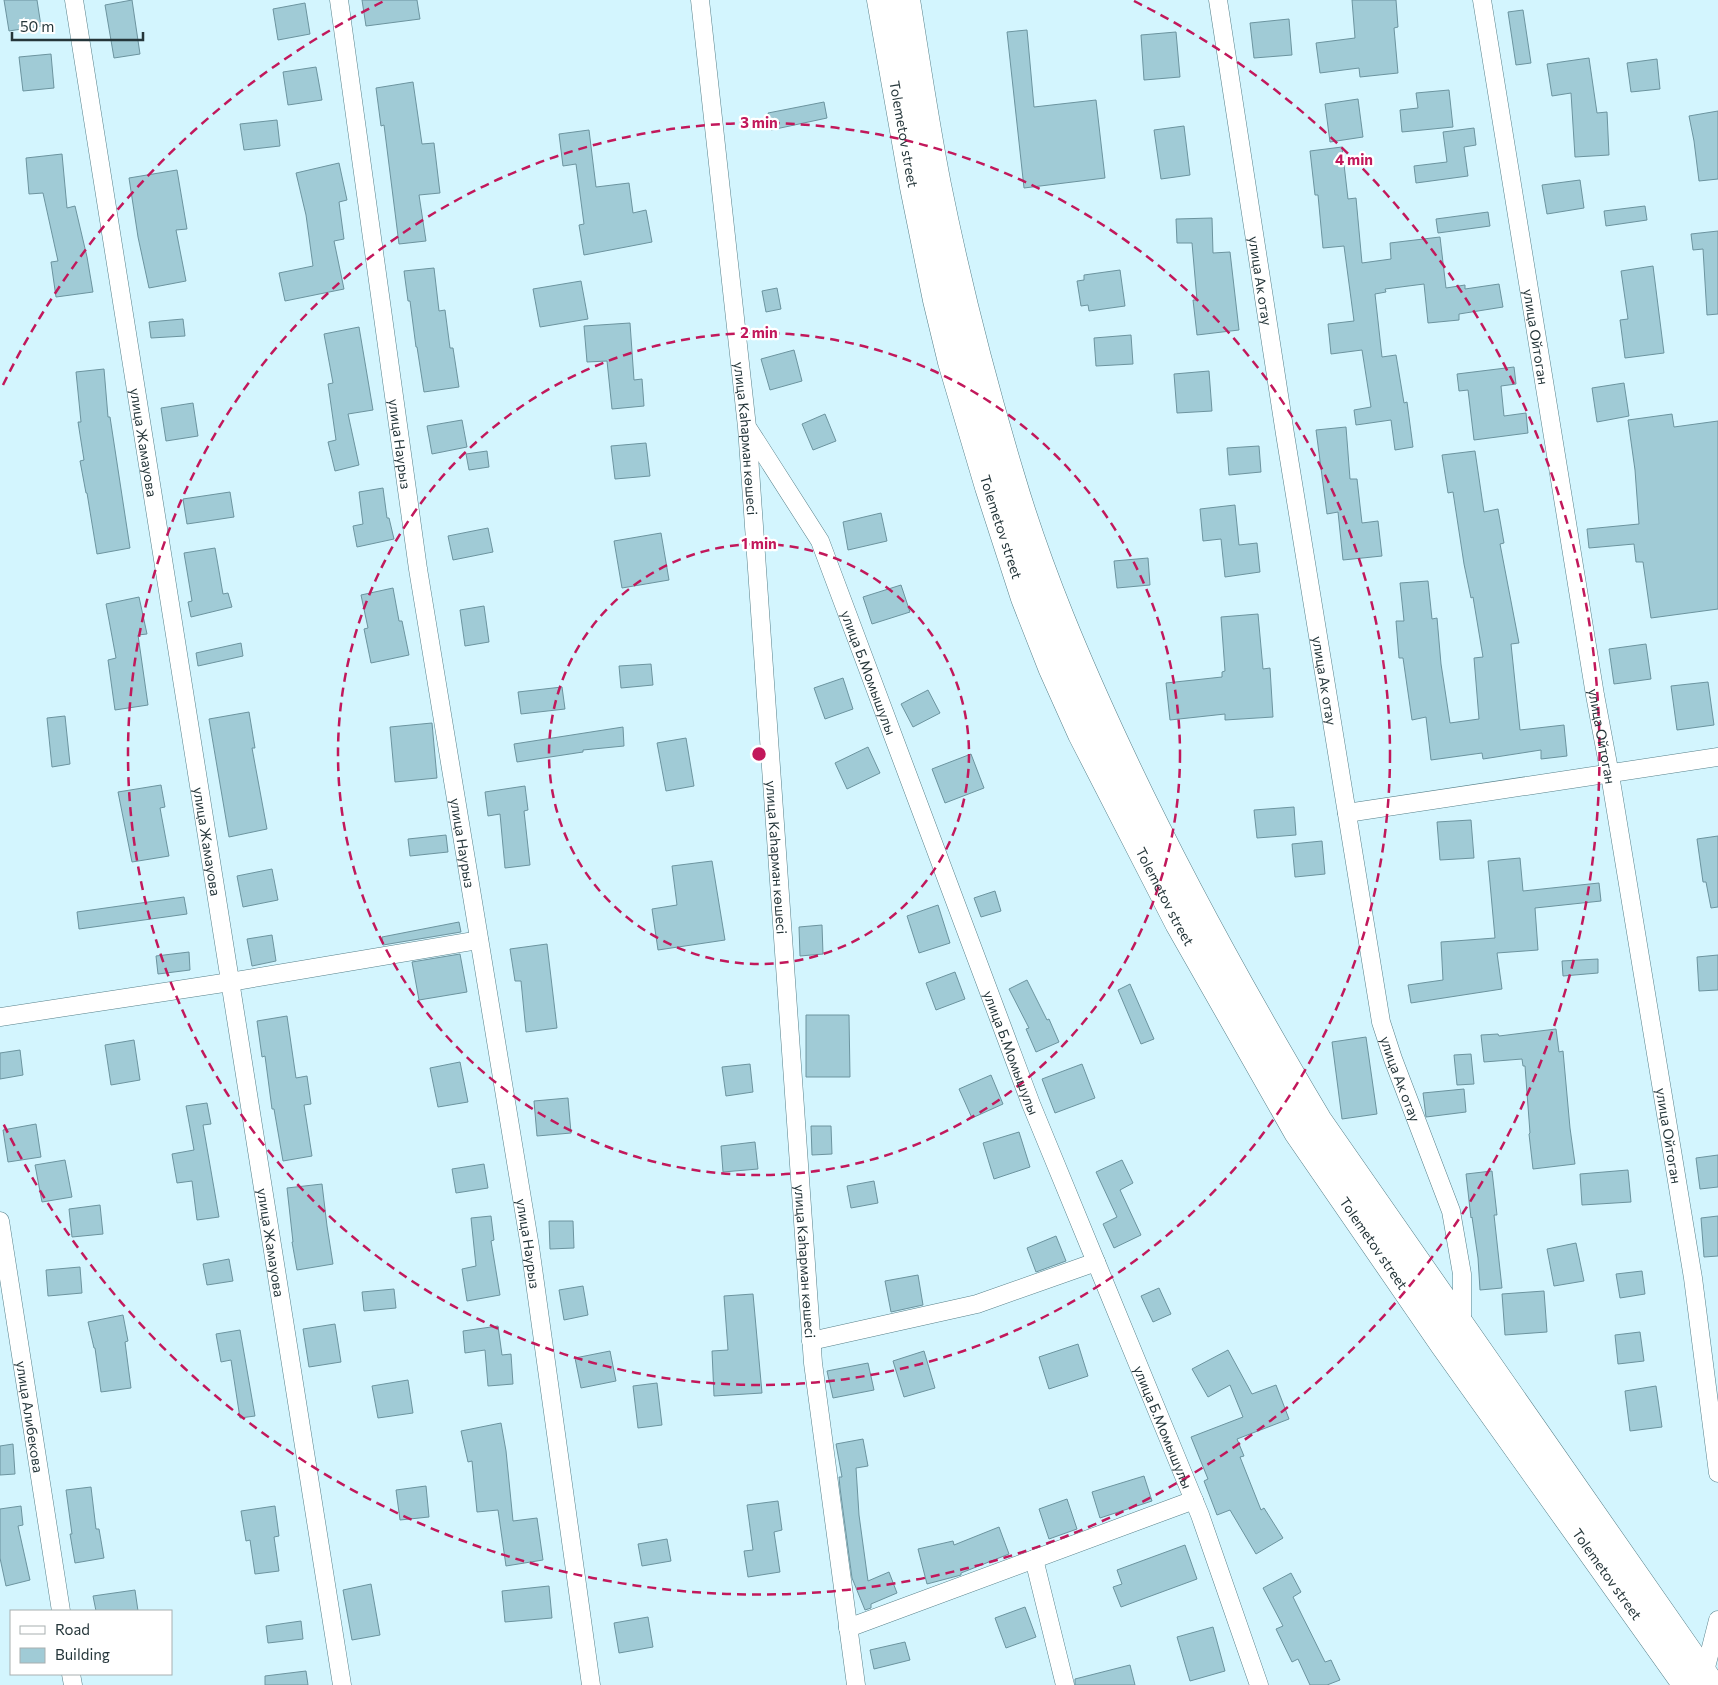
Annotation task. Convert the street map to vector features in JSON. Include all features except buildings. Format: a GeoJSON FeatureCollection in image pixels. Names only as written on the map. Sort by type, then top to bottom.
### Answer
{"type":"FeatureCollection","features":[{"type":"Feature","properties":{"kind":"main road","name":"Tolemetov street"},"geometry":{"type":"LineString","coordinates":[[881,0],[936,300],[952,362],[1016,570],[1052,667],[1091,751],[1179,923],[1298,1132],[1453,1335],[1701,1682]]}},
{"type":"Feature","properties":{"kind":"main road","name":"Tolemetov street"},"geometry":{"type":"LineString","coordinates":[[906,0],[937,185],[977,361],[1012,481],[1049,589],[1077,658],[1154,825],[1197,909],[1278,1054],[1318,1121],[1453,1335]]}},
{"type":"Feature","properties":{"kind":"street","name":"улица Жамауова"},"geometry":{"type":"LineString","coordinates":[[74,0],[342,1685]]}},
{"type":"Feature","properties":{"kind":"street","name":"улица Наурыз"},"geometry":{"type":"LineString","coordinates":[[339,0],[418,568],[530,1247],[591,1685]]}},
{"type":"Feature","properties":{"kind":"street","name":"улица Каһарман көшесі"},"geometry":{"type":"LineString","coordinates":[[700,0],[747,428],[811,1341],[856,1685]]}},
{"type":"Feature","properties":{"kind":"street","name":"улица Ак отау"},"geometry":{"type":"LineString","coordinates":[[1218,0],[1285,434],[1381,1022],[1393,1059],[1452,1211],[1462,1274],[1453,1335]]}},
{"type":"Feature","properties":{"kind":"street","name":"улица Ойтоган"},"geometry":{"type":"LineString","coordinates":[[1482,0],[1595,695],[1610,775],[1691,1268],[1718,1473]]}},
{"type":"Feature","properties":{"kind":"street","name":"улица Б.Момышулы"},"geometry":{"type":"LineString","coordinates":[[747,428],[820,541],[1031,1104],[1194,1500],[1259,1685]]}},
{"type":"Feature","properties":{"kind":"street"},"geometry":{"type":"LineString","coordinates":[[1347,813],[1610,775],[1718,757]]}},
{"type":"Feature","properties":{"kind":"street"},"geometry":{"type":"LineString","coordinates":[[0,1017],[230,982],[479,940]]}},
{"type":"Feature","properties":{"kind":"street","name":"улица Алибекова"},"geometry":{"type":"LineString","coordinates":[[0,1222],[61,1610]]}},
{"type":"Feature","properties":{"kind":"street"},"geometry":{"type":"LineString","coordinates":[[811,1341],[976,1304],[1096,1262]]}},
{"type":"Feature","properties":{"kind":"street"},"geometry":{"type":"LineString","coordinates":[[848,1628],[1194,1500]]}},
{"type":"Feature","properties":{"kind":"street"},"geometry":{"type":"LineString","coordinates":[[1034,1559],[1065,1685]]}},
{"type":"Feature","properties":{"kind":"street"},"geometry":{"type":"LineString","coordinates":[[1701,1682],[1718,1620]]}}]}
